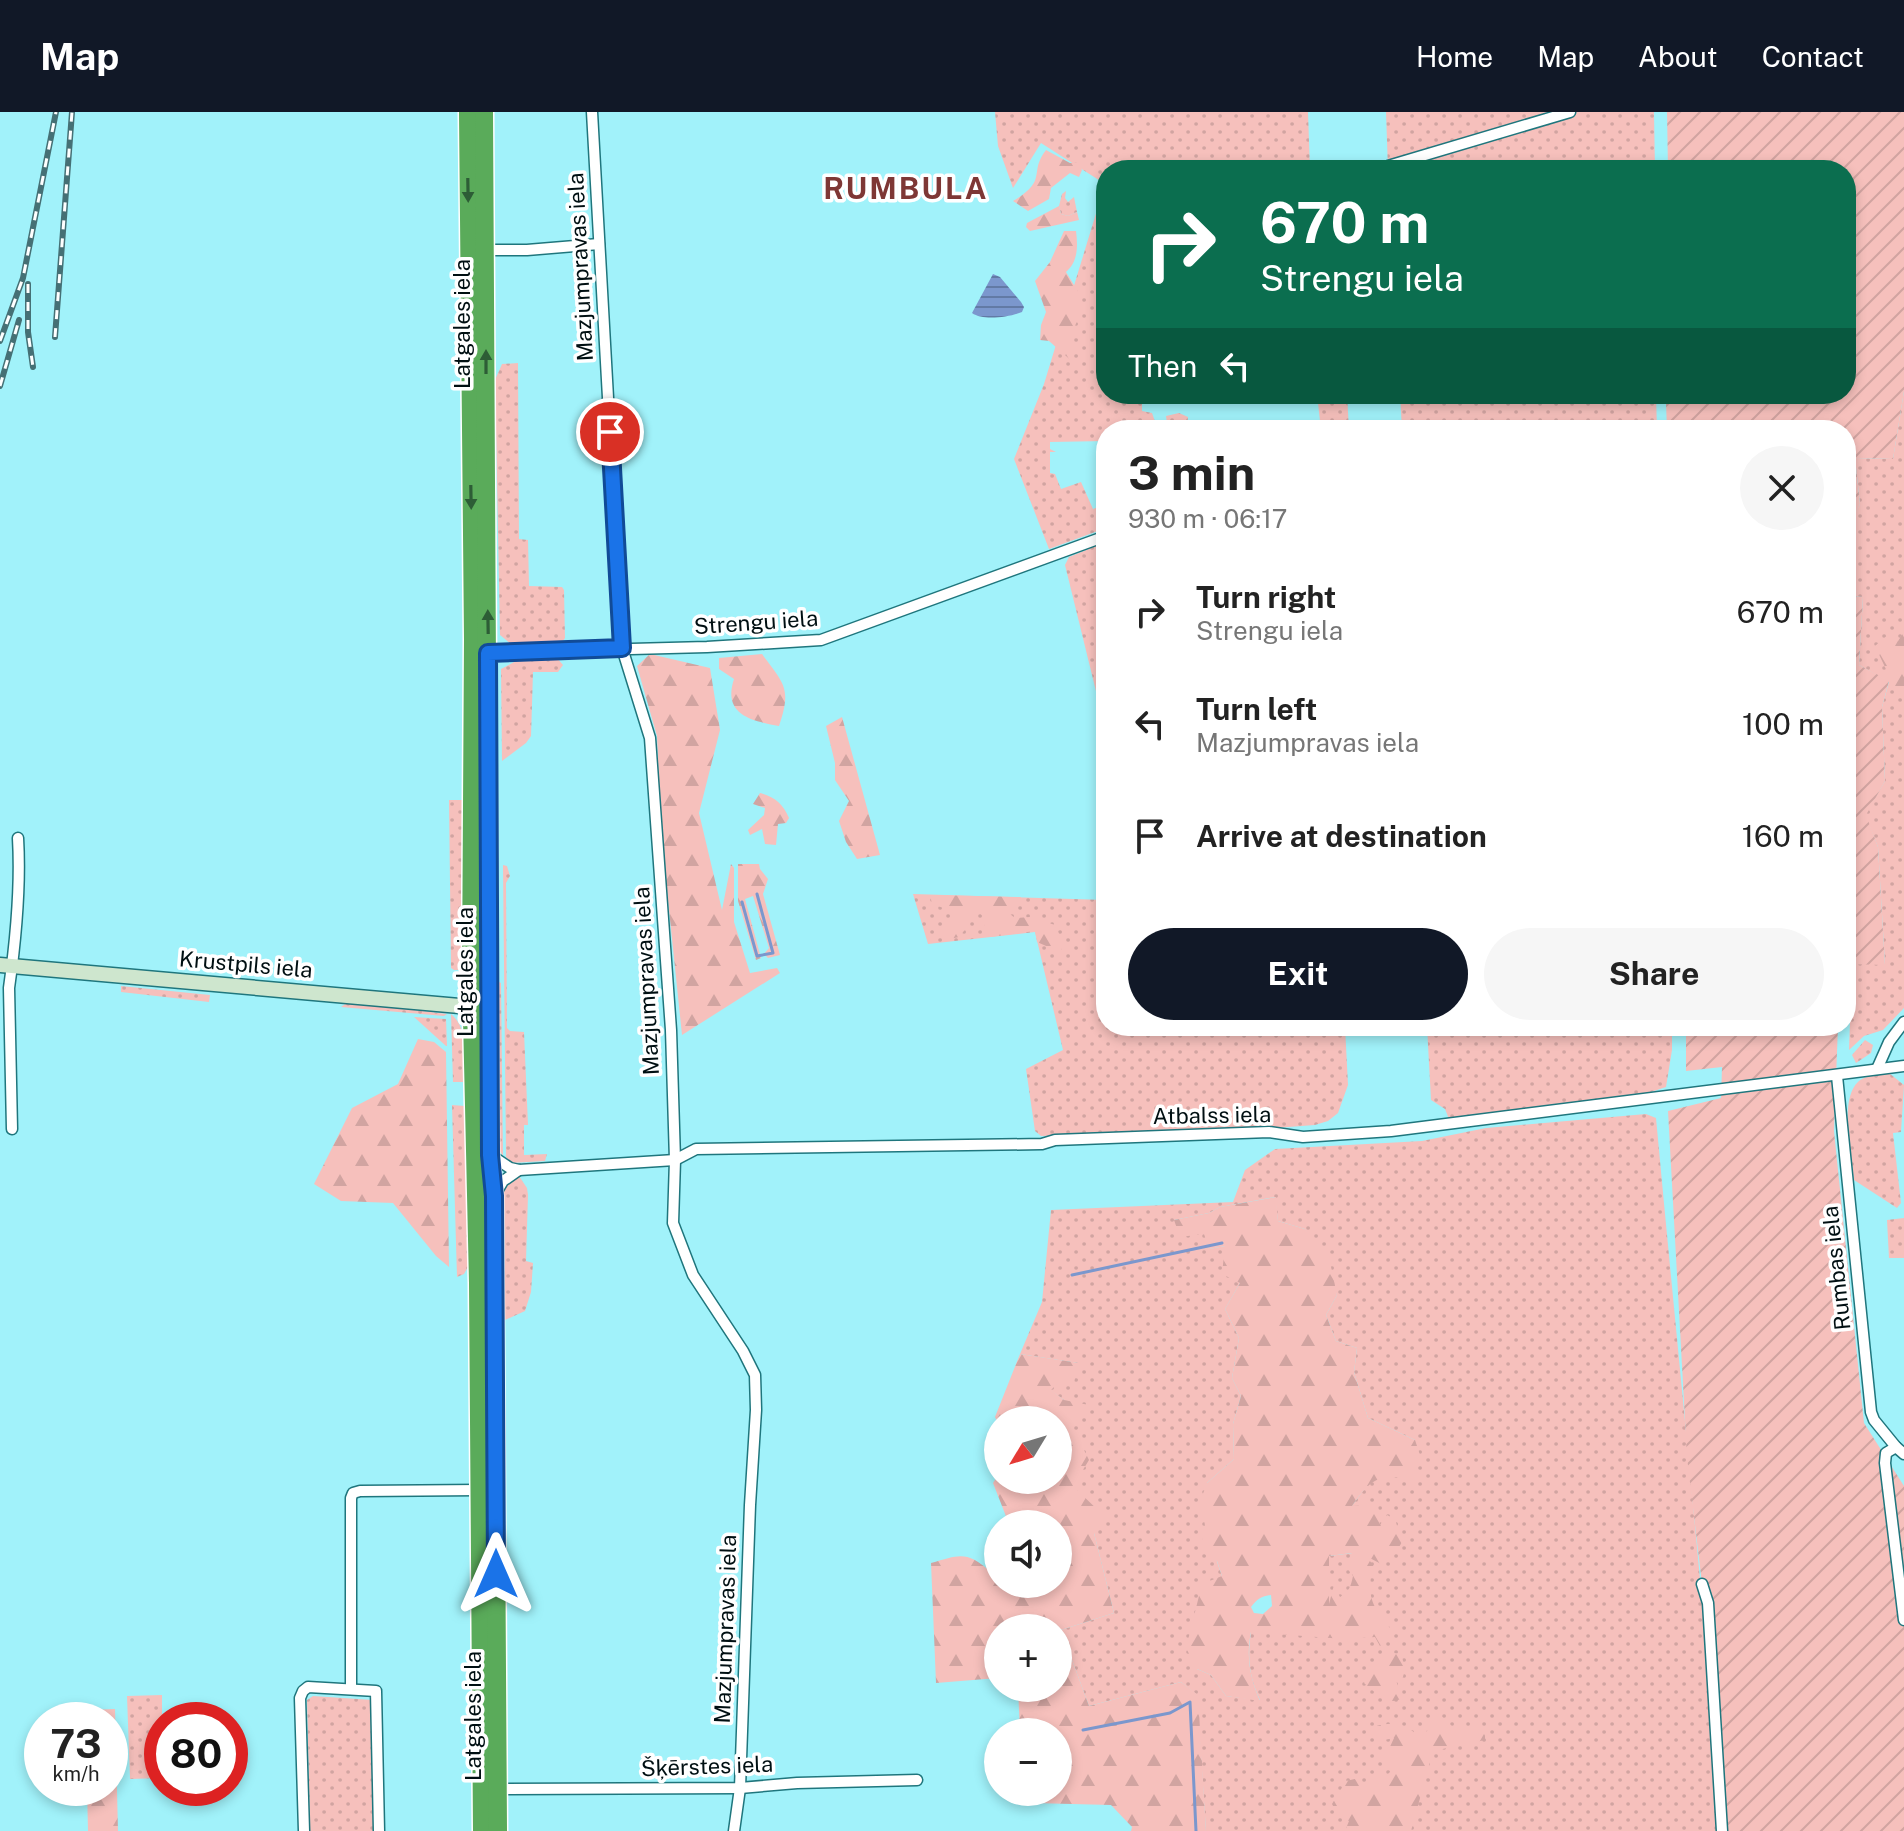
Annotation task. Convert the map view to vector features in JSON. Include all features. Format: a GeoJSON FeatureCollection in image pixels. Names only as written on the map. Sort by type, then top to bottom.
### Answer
{"type":"FeatureCollection","features":[{"type":"Feature","properties":{"kind":"highway","name":"Latgales iela"},"geometry":{"type":"LineString","coordinates":[[468,112],[480,653]]}},
{"type":"Feature","properties":{"kind":"highway","name":"Latgales iela"},"geometry":{"type":"LineString","coordinates":[[482,1831],[480,653],[484,112]]}},
{"type":"Feature","properties":{"kind":"highway","name":"Latgales iela"},"geometry":{"type":"LineString","coordinates":[[481,1008],[494,1196],[498,1831]]}},
{"type":"Feature","properties":{"kind":"street","name":"Mazjumpravas iela"},"geometry":{"type":"LineString","coordinates":[[592,112],[622,648],[650,738],[671,1030],[675,1160],[673,1223],[693,1275],[743,1351],[755,1375],[740,1788],[734,1831]]}},
{"type":"Feature","properties":{"kind":"street"},"geometry":{"type":"LineString","coordinates":[[1408,160],[1570,112]]}},
{"type":"Feature","properties":{"kind":"street"},"geometry":{"type":"LineString","coordinates":[[485,250],[599,244]]}},
{"type":"Feature","properties":{"kind":"street","name":"Strengu iela"},"geometry":{"type":"LineString","coordinates":[[480,653],[821,640],[1096,540]]}},
{"type":"Feature","properties":{"kind":"street"},"geometry":{"type":"LineString","coordinates":[[12,1129],[7,966],[20,873],[18,838]]}},
{"type":"Feature","properties":{"kind":"street","name":"Krustpils iela"},"geometry":{"type":"LineString","coordinates":[[7,966],[481,1008]]}},
{"type":"Feature","properties":{"kind":"street"},"geometry":{"type":"LineString","coordinates":[[1877,1069],[1889,1042],[1904,1022]]}},
{"type":"Feature","properties":{"kind":"street","name":"Atbalss iela"},"geometry":{"type":"LineString","coordinates":[[519,1170],[675,1160],[696,1149],[1042,1144],[1055,1140],[1269,1132],[1303,1137],[1391,1131],[1904,1066]]}},
{"type":"Feature","properties":{"kind":"street","name":"Rumbas iela"},"geometry":{"type":"LineString","coordinates":[[1837,1076],[1871,1412],[1900,1451]]}},
{"type":"Feature","properties":{"kind":"street"},"geometry":{"type":"LineString","coordinates":[[490,1155],[519,1170]]}},
{"type":"Feature","properties":{"kind":"street"},"geometry":{"type":"LineString","coordinates":[[494,1196],[503,1181],[519,1170]]}},
{"type":"Feature","properties":{"kind":"street"},"geometry":{"type":"LineString","coordinates":[[1900,1451],[1886,1453],[1885,1463],[1904,1620]]}},
{"type":"Feature","properties":{"kind":"street"},"geometry":{"type":"LineString","coordinates":[[351,1688],[353,1493],[480,1490]]}},
{"type":"Feature","properties":{"kind":"street"},"geometry":{"type":"LineString","coordinates":[[1702,1584],[1708,1603],[1722,1831]]}},
{"type":"Feature","properties":{"kind":"street"},"geometry":{"type":"LineString","coordinates":[[304,1831],[300,1698],[308,1687],[376,1691],[379,1831]]}},
{"type":"Feature","properties":{"kind":"street","name":"Šķērstes iela"},"geometry":{"type":"LineString","coordinates":[[498,1789],[740,1788],[797,1783],[917,1780]]}},
{"type":"Feature","properties":{"kind":"green space"},"geometry":{"type":"Polygon","coordinates":[[[995,112],[1308,112],[1310,160],[1096,160],[1096,178],[1041,143],[1013,188],[998,146],[995,112]]]}},
{"type":"Feature","properties":{"kind":"green space"},"geometry":{"type":"Polygon","coordinates":[[[1386,112],[1654,112],[1655,160],[1388,160],[1386,112]]]}},
{"type":"Feature","properties":{"kind":"green space"},"geometry":{"type":"Polygon","coordinates":[[[1667,112],[1904,112],[1904,391],[1893,459],[1856,458],[1856,420],[1667,420],[1666,404],[1856,404],[1856,160],[1668,160],[1667,112]]]}},
{"type":"Feature","properties":{"kind":"green space"},"geometry":{"type":"Polygon","coordinates":[[[1046,150],[1070,163],[1078,162],[1082,170],[1079,177],[1070,173],[1051,188],[1049,199],[1028,211],[1013,201],[1035,182],[1038,165],[1046,150]]]}},
{"type":"Feature","properties":{"kind":"green space"},"geometry":{"type":"Polygon","coordinates":[[[1066,191],[1068,202],[1074,197],[1077,212],[1068,216],[1061,214],[1059,206],[1066,191]]]}},
{"type":"Feature","properties":{"kind":"green space"},"geometry":{"type":"Polygon","coordinates":[[[1059,206],[1061,214],[1068,216],[1077,212],[1079,220],[1030,231],[1026,227],[1027,223],[1059,206]]]}},
{"type":"Feature","properties":{"kind":"green space"},"geometry":{"type":"Polygon","coordinates":[[[1096,214],[1096,404],[1142,404],[1142,411],[1152,413],[1154,420],[1096,420],[1096,441],[1050,442],[1050,449],[1056,452],[1050,452],[1050,473],[1055,474],[1061,489],[1081,482],[1093,509],[1096,508],[1096,532],[1049,549],[1014,459],[1044,384],[1096,214]]]}},
{"type":"Feature","properties":{"kind":"green space"},"geometry":{"type":"Polygon","coordinates":[[[1064,231],[1076,231],[1077,237],[1075,259],[1066,272],[1079,293],[1079,317],[1069,339],[1074,363],[1049,341],[1040,340],[1046,312],[1035,281],[1050,262],[1064,231]]]}},
{"type":"Feature","properties":{"kind":"green space"},"geometry":{"type":"Polygon","coordinates":[[[518,363],[519,539],[528,540],[529,586],[562,587],[564,590],[565,638],[561,644],[512,645],[500,635],[495,380],[502,364],[518,363]]]}},
{"type":"Feature","properties":{"kind":"green space"},"geometry":{"type":"Polygon","coordinates":[[[1904,391],[1904,1008],[1883,1030],[1864,1036],[1849,1050],[1849,1036],[1856,1036],[1856,964],[1885,964],[1878,847],[1865,815],[1885,781],[1882,707],[1889,682],[1859,665],[1863,597],[1856,597],[1856,512],[1860,504],[1856,458],[1893,459],[1904,391]]]}},
{"type":"Feature","properties":{"kind":"green space"},"geometry":{"type":"Polygon","coordinates":[[[1318,404],[1348,404],[1348,420],[1320,420],[1318,404]]]}},
{"type":"Feature","properties":{"kind":"green space"},"geometry":{"type":"Polygon","coordinates":[[[1401,404],[1656,404],[1657,420],[1401,420],[1401,404]]]}},
{"type":"Feature","properties":{"kind":"green space"},"geometry":{"type":"Polygon","coordinates":[[[1179,413],[1188,417],[1188,420],[1167,420],[1166,416],[1179,413]]]}},
{"type":"Feature","properties":{"kind":"green space"},"geometry":{"type":"Polygon","coordinates":[[[1856,467],[1860,504],[1856,513],[1856,467]]]}},
{"type":"Feature","properties":{"kind":"green space"},"geometry":{"type":"Polygon","coordinates":[[[1096,546],[1096,691],[1065,565],[1069,557],[1096,546]]]}},
{"type":"Feature","properties":{"kind":"green space"},"geometry":{"type":"Polygon","coordinates":[[[1856,597],[1863,597],[1859,665],[1889,681],[1882,707],[1885,781],[1866,815],[1878,847],[1885,965],[1856,964],[1856,597]]]}},
{"type":"Feature","properties":{"kind":"green space"},"geometry":{"type":"Polygon","coordinates":[[[1904,631],[1904,689],[1894,686],[1875,646],[1888,635],[1898,641],[1904,631]]]}},
{"type":"Feature","properties":{"kind":"green space"},"geometry":{"type":"Polygon","coordinates":[[[650,654],[710,668],[720,730],[699,813],[722,910],[731,864],[734,868],[734,922],[750,973],[777,968],[780,973],[682,1035],[661,833],[657,736],[637,666],[650,654]]]}},
{"type":"Feature","properties":{"kind":"green space"},"geometry":{"type":"Polygon","coordinates":[[[762,654],[784,687],[785,703],[779,726],[742,714],[732,701],[734,679],[719,669],[719,658],[762,654]]]}},
{"type":"Feature","properties":{"kind":"green space"},"geometry":{"type":"Polygon","coordinates":[[[557,658],[563,665],[558,672],[533,672],[531,736],[502,761],[501,669],[520,659],[557,658]]]}},
{"type":"Feature","properties":{"kind":"green space"},"geometry":{"type":"Polygon","coordinates":[[[842,717],[880,855],[857,859],[846,842],[839,821],[849,801],[835,780],[835,763],[826,726],[842,717]]]}},
{"type":"Feature","properties":{"kind":"green space"},"geometry":{"type":"Polygon","coordinates":[[[760,793],[778,802],[789,818],[786,823],[778,824],[776,845],[765,844],[762,829],[750,835],[748,830],[764,815],[765,808],[753,804],[760,793]]]}},
{"type":"Feature","properties":{"kind":"green space"},"geometry":{"type":"Polygon","coordinates":[[[449,800],[463,800],[463,970],[451,968],[449,800]]]}},
{"type":"Feature","properties":{"kind":"green space"},"geometry":{"type":"Polygon","coordinates":[[[738,864],[759,864],[768,879],[763,894],[780,955],[768,958],[764,954],[769,948],[753,896],[745,899],[761,958],[756,960],[738,901],[738,864]]]}},
{"type":"Feature","properties":{"kind":"green space"},"geometry":{"type":"Polygon","coordinates":[[[503,865],[507,866],[510,876],[506,883],[507,1028],[524,1032],[528,1125],[524,1125],[524,1155],[547,1154],[545,1161],[511,1163],[506,1157],[503,865]]]}},
{"type":"Feature","properties":{"kind":"green space"},"geometry":{"type":"Polygon","coordinates":[[[913,894],[1096,900],[1096,1036],[1346,1036],[1348,1085],[1338,1113],[1328,1121],[1315,1125],[1041,1136],[1035,1131],[1026,1069],[1063,1050],[1035,932],[928,944],[913,894]]]}},
{"type":"Feature","properties":{"kind":"green space"},"geometry":{"type":"Polygon","coordinates":[[[930,895],[1021,897],[1019,905],[1010,914],[1015,918],[1031,917],[1055,925],[1064,945],[1060,952],[1037,942],[1035,931],[990,937],[986,935],[984,918],[978,910],[974,911],[959,937],[944,940],[940,933],[952,922],[955,912],[932,904],[930,895]]]}},
{"type":"Feature","properties":{"kind":"green space"},"geometry":{"type":"Polygon","coordinates":[[[497,981],[501,983],[503,1156],[499,1150],[497,981]]]}},
{"type":"Feature","properties":{"kind":"green space"},"geometry":{"type":"Polygon","coordinates":[[[121,986],[210,995],[209,1002],[121,992],[121,986]]]}},
{"type":"Feature","properties":{"kind":"green space"},"geometry":{"type":"Polygon","coordinates":[[[348,1002],[447,1014],[341,1007],[348,1002]]]}},
{"type":"Feature","properties":{"kind":"green space"},"geometry":{"type":"Polygon","coordinates":[[[451,1014],[464,1036],[465,1082],[453,1082],[451,1014]]]}},
{"type":"Feature","properties":{"kind":"green space"},"geometry":{"type":"Polygon","coordinates":[[[414,1017],[446,1019],[447,1046],[446,1046],[414,1017]]]}},
{"type":"Feature","properties":{"kind":"green space"},"geometry":{"type":"Polygon","coordinates":[[[1428,1036],[1672,1036],[1666,1087],[1648,1093],[1449,1119],[1445,1109],[1431,1100],[1428,1036]]]}},
{"type":"Feature","properties":{"kind":"green space"},"geometry":{"type":"Polygon","coordinates":[[[1686,1036],[1838,1036],[1834,1131],[1864,1423],[1904,1486],[1904,1831],[1722,1831],[1702,1584],[1687,1457],[1668,1111],[1721,1098],[1722,1067],[1686,1071],[1686,1036]]]}},
{"type":"Feature","properties":{"kind":"green space"},"geometry":{"type":"Polygon","coordinates":[[[418,1039],[434,1042],[446,1052],[449,1267],[436,1256],[393,1203],[341,1201],[314,1184],[352,1108],[398,1084],[418,1039]]]}},
{"type":"Feature","properties":{"kind":"green space"},"geometry":{"type":"Polygon","coordinates":[[[1865,1040],[1873,1045],[1871,1053],[1856,1063],[1852,1055],[1865,1040]]]}},
{"type":"Feature","properties":{"kind":"green space"},"geometry":{"type":"Polygon","coordinates":[[[1889,1073],[1904,1085],[1901,1132],[1893,1133],[1901,1203],[1897,1208],[1854,1180],[1848,1124],[1850,1095],[1855,1085],[1864,1078],[1889,1073]]]}},
{"type":"Feature","properties":{"kind":"green space"},"geometry":{"type":"Polygon","coordinates":[[[452,1105],[465,1106],[469,1143],[468,1267],[464,1274],[457,1277],[452,1105]]]}},
{"type":"Feature","properties":{"kind":"green space"},"geometry":{"type":"Polygon","coordinates":[[[1646,1114],[1656,1118],[1722,1831],[1206,1831],[1197,1695],[1181,1682],[1089,1706],[1072,1660],[1072,1626],[1114,1613],[1094,1533],[1072,1486],[1072,1406],[1066,1406],[1064,1400],[1050,1390],[1078,1363],[1020,1354],[1042,1302],[1051,1210],[1233,1202],[1245,1170],[1275,1149],[1422,1141],[1486,1128],[1646,1114]],[[1275,1197],[1220,1207],[1209,1213],[1174,1220],[1205,1234],[1209,1249],[1225,1246],[1240,1283],[1225,1309],[1239,1338],[1232,1378],[1241,1396],[1233,1424],[1234,1459],[1207,1483],[1206,1530],[1222,1576],[1197,1669],[1211,1675],[1226,1696],[1260,1700],[1250,1667],[1251,1632],[1328,1609],[1329,1556],[1353,1553],[1351,1507],[1368,1484],[1382,1476],[1415,1440],[1368,1418],[1354,1372],[1357,1348],[1336,1341],[1326,1315],[1337,1295],[1305,1229],[1278,1221],[1275,1197]]]}},
{"type":"Feature","properties":{"kind":"green space"},"geometry":{"type":"Polygon","coordinates":[[[519,1176],[528,1195],[526,1261],[533,1263],[531,1292],[525,1311],[505,1320],[504,1188],[510,1179],[519,1176]]]}},
{"type":"Feature","properties":{"kind":"green space"},"geometry":{"type":"Polygon","coordinates":[[[1276,1197],[1278,1221],[1305,1229],[1330,1262],[1337,1295],[1326,1315],[1336,1341],[1357,1348],[1354,1372],[1368,1418],[1415,1440],[1421,1458],[1414,1479],[1392,1477],[1377,1480],[1365,1489],[1352,1506],[1378,1505],[1380,1525],[1387,1515],[1395,1519],[1402,1542],[1395,1554],[1383,1565],[1366,1556],[1373,1565],[1370,1587],[1373,1603],[1395,1634],[1380,1646],[1375,1637],[1344,1639],[1251,1632],[1250,1667],[1260,1701],[1226,1696],[1211,1675],[1197,1669],[1186,1648],[1202,1584],[1222,1576],[1217,1561],[1198,1550],[1205,1528],[1198,1507],[1207,1483],[1234,1459],[1233,1424],[1241,1396],[1232,1378],[1239,1338],[1225,1309],[1240,1283],[1222,1274],[1225,1246],[1209,1249],[1204,1234],[1180,1237],[1174,1220],[1209,1213],[1220,1207],[1276,1197]],[[1352,1553],[1329,1556],[1329,1604],[1334,1585],[1340,1597],[1350,1586],[1353,1576],[1347,1568],[1352,1553]],[[1271,1595],[1255,1602],[1251,1607],[1254,1613],[1263,1614],[1272,1606],[1271,1595]]]}},
{"type":"Feature","properties":{"kind":"green space"},"geometry":{"type":"Polygon","coordinates":[[[1904,1218],[1904,1258],[1889,1258],[1887,1220],[1904,1218]]]}},
{"type":"Feature","properties":{"kind":"green space"},"geometry":{"type":"Polygon","coordinates":[[[1020,1354],[1079,1363],[1074,1382],[1059,1382],[1051,1390],[1064,1400],[1089,1405],[1073,1428],[1089,1460],[1073,1486],[1106,1518],[1094,1533],[1114,1613],[1072,1626],[1072,1614],[984,1614],[984,1679],[936,1683],[931,1563],[963,1556],[976,1560],[984,1566],[984,1598],[1072,1598],[1072,1510],[1004,1510],[997,1494],[1072,1494],[1072,1406],[999,1406],[1020,1354]]]}},
{"type":"Feature","properties":{"kind":"green space"},"geometry":{"type":"Polygon","coordinates":[[[1393,1653],[1401,1654],[1405,1668],[1403,1677],[1396,1680],[1402,1699],[1393,1701],[1385,1699],[1384,1691],[1377,1694],[1364,1683],[1379,1659],[1393,1653]]]}},
{"type":"Feature","properties":{"kind":"green space"},"geometry":{"type":"Polygon","coordinates":[[[1072,1660],[1089,1706],[1181,1682],[1198,1695],[1206,1831],[1131,1831],[1132,1827],[1111,1805],[1072,1804],[1072,1718],[1019,1718],[1019,1702],[1072,1702],[1072,1660]]]}},
{"type":"Feature","properties":{"kind":"green space"},"geometry":{"type":"Polygon","coordinates":[[[162,1695],[162,1702],[144,1702],[144,1779],[130,1779],[127,1696],[162,1695]]]}},
{"type":"Feature","properties":{"kind":"green space"},"geometry":{"type":"Polygon","coordinates":[[[313,1696],[373,1700],[376,1831],[310,1831],[307,1700],[313,1696]]]}},
{"type":"Feature","properties":{"kind":"green space"},"geometry":{"type":"Polygon","coordinates":[[[1440,1715],[1456,1730],[1485,1728],[1485,1740],[1433,1751],[1411,1831],[1345,1831],[1349,1821],[1338,1815],[1332,1804],[1346,1781],[1359,1778],[1365,1789],[1382,1771],[1387,1775],[1392,1770],[1382,1755],[1394,1738],[1379,1741],[1373,1727],[1399,1725],[1421,1738],[1440,1715]]]}},
{"type":"Feature","properties":{"kind":"green space"},"geometry":{"type":"Polygon","coordinates":[[[87,1806],[117,1806],[118,1831],[88,1831],[87,1806]]]}},
{"type":"Feature","properties":{"kind":"water"},"geometry":{"type":"Polygon","coordinates":[[[993,274],[1000,277],[1021,302],[1024,307],[1022,312],[989,318],[972,313],[993,274]]]}},
{"type":"Feature","properties":{"kind":"waterway"},"geometry":{"type":"LineString","coordinates":[[742,902],[757,956],[773,953],[757,894]]}},
{"type":"Feature","properties":{"kind":"waterway"},"geometry":{"type":"LineString","coordinates":[[1072,1275],[1222,1243]]}},
{"type":"Feature","properties":{"kind":"waterway"},"geometry":{"type":"LineString","coordinates":[[1083,1730],[1170,1713],[1190,1702],[1196,1831]]}},
{"type":"Feature","properties":{"kind":"railway"},"geometry":{"type":"LineString","coordinates":[[0,341],[23,278],[56,112]]}},
{"type":"Feature","properties":{"kind":"railway"},"geometry":{"type":"LineString","coordinates":[[55,337],[72,112]]}},
{"type":"Feature","properties":{"kind":"railway"},"geometry":{"type":"LineString","coordinates":[[28,284],[28,332],[33,367]]}},
{"type":"Feature","properties":{"kind":"railway"},"geometry":{"type":"LineString","coordinates":[[0,386],[19,320]]}},
{"type":"Feature","properties":{"kind":"district","name":"RUMBULA"},"geometry":{"type":"Point","coordinates":[906,189]}},
{"type":"Feature","properties":{"kind":"route"},"geometry":{"type":"LineString","coordinates":[[496,1574],[494,1196],[489,1068],[488,653],[622,648],[610,432]]}}]}
